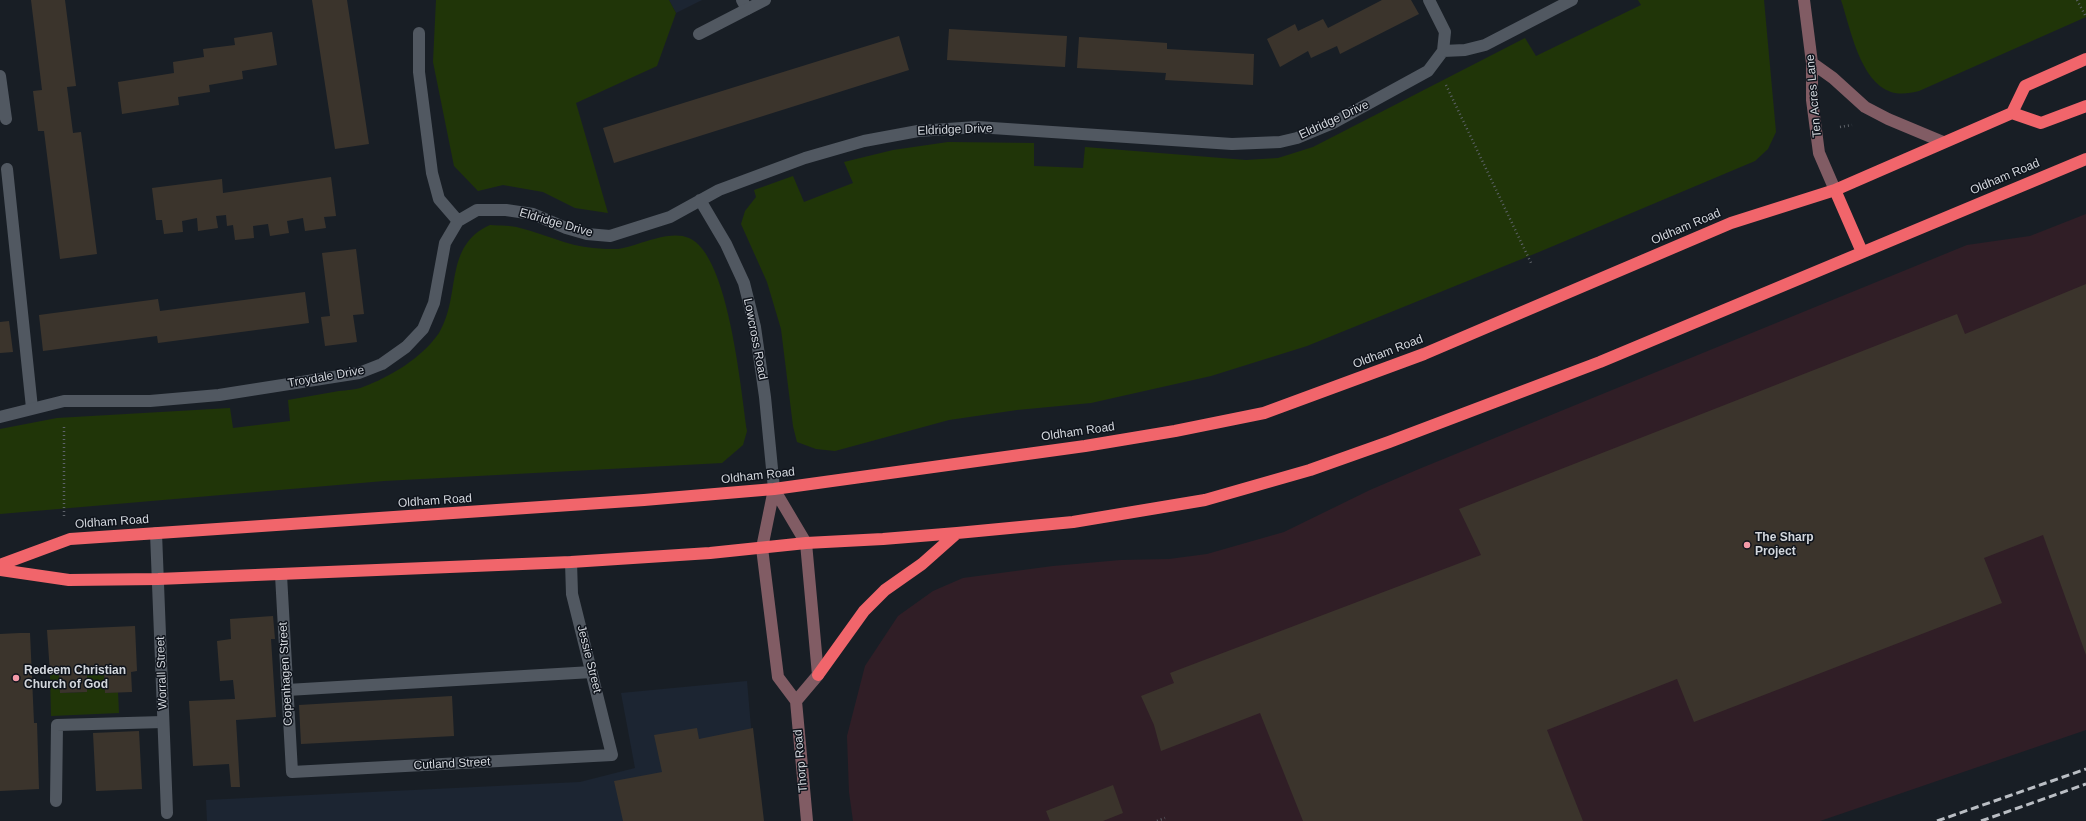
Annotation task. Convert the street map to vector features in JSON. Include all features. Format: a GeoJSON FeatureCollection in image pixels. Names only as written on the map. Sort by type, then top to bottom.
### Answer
{"type":"FeatureCollection","features":[{"type":"Feature","properties":{"kind":"highway"},"geometry":{"type":"LineString","coordinates":[[2086,59],[2025,86],[2012,113],[2041,123],[2086,106]]}},
{"type":"Feature","properties":{"kind":"highway","name":"Oldham Road"},"geometry":{"type":"LineString","coordinates":[[0,565],[70,539],[644,500],[774,489],[1085,446],[1175,431],[1264,413],[1424,354],[1731,223],[1834,190],[2012,113]]}},
{"type":"Feature","properties":{"kind":"highway","name":"Oldham Road"},"geometry":{"type":"LineString","coordinates":[[0,570],[69,580],[158,579],[571,562],[762,548],[806,543],[883,540],[1073,522],[1205,500],[1310,470],[1389,442],[1600,362],[2085,160]]}},
{"type":"Feature","properties":{"kind":"highway"},"geometry":{"type":"LineString","coordinates":[[1834,190],[1862,252]]}},
{"type":"Feature","properties":{"kind":"highway"},"geometry":{"type":"LineString","coordinates":[[818,675],[864,611],[885,590],[922,564],[957,533]]}},
{"type":"Feature","properties":{"kind":"main road","name":"Ten Acres Lane"},"geometry":{"type":"LineString","coordinates":[[1804,0],[1812,63],[1812,100],[1819,153],[1834,190]]}},
{"type":"Feature","properties":{"kind":"main road"},"geometry":{"type":"LineString","coordinates":[[1812,63],[1833,78],[1866,107],[1888,119],[1943,142]]}},
{"type":"Feature","properties":{"kind":"main road"},"geometry":{"type":"LineString","coordinates":[[774,489],[806,543],[818,675],[796,701],[778,677],[762,548],[774,489]]}},
{"type":"Feature","properties":{"kind":"main road","name":"Thorp Road"},"geometry":{"type":"LineString","coordinates":[[796,701],[806,821]]}},
{"type":"Feature","properties":{"kind":"street"},"geometry":{"type":"LineString","coordinates":[[699,34],[745,5],[765,0]]}},
{"type":"Feature","properties":{"kind":"street"},"geometry":{"type":"LineString","coordinates":[[1429,0],[1445,32],[1443,51],[1465,50],[1484,45],[1572,0]]}},
{"type":"Feature","properties":{"kind":"street"},"geometry":{"type":"LineString","coordinates":[[419,33],[419,72],[432,172],[439,199],[458,221]]}},
{"type":"Feature","properties":{"kind":"street","name":"Eldridge Drive"},"geometry":{"type":"LineString","coordinates":[[458,221],[477,210],[506,210],[533,214],[566,228],[587,234],[610,236],[670,217],[718,190],[805,158],[864,141],[918,131],[977,127],[1232,144],[1280,142],[1297,138],[1333,123],[1428,71],[1443,51]]}},
{"type":"Feature","properties":{"kind":"street"},"geometry":{"type":"LineString","coordinates":[[0,76],[6,119]]}},
{"type":"Feature","properties":{"kind":"street"},"geometry":{"type":"LineString","coordinates":[[8,169],[32,408]]}},
{"type":"Feature","properties":{"kind":"street","name":"Lowcross Road"},"geometry":{"type":"LineString","coordinates":[[700,200],[726,244],[744,283],[755,327],[765,397],[774,489]]}},
{"type":"Feature","properties":{"kind":"street","name":"Troydale Drive"},"geometry":{"type":"LineString","coordinates":[[0,417],[64,401],[150,401],[219,395],[359,374],[382,364],[406,347],[423,329],[434,302],[445,243],[458,221]]}},
{"type":"Feature","properties":{"kind":"street","name":"Worrall Street"},"geometry":{"type":"LineString","coordinates":[[156,532],[167,813]]}},
{"type":"Feature","properties":{"kind":"street","name":"Jessie Street"},"geometry":{"type":"LineString","coordinates":[[571,562],[572,594],[612,755]]}},
{"type":"Feature","properties":{"kind":"street","name":"Copenhagen Street"},"geometry":{"type":"LineString","coordinates":[[281,575],[292,772]]}},
{"type":"Feature","properties":{"kind":"street"},"geometry":{"type":"LineString","coordinates":[[287,690],[592,672]]}},
{"type":"Feature","properties":{"kind":"street"},"geometry":{"type":"LineString","coordinates":[[56,801],[58,725],[163,722]]}},
{"type":"Feature","properties":{"kind":"street","name":"Cutland Street"},"geometry":{"type":"LineString","coordinates":[[292,772],[612,755]]}},
{"type":"Feature","properties":{"kind":"path"},"geometry":{"type":"LineString","coordinates":[[2077,0],[2086,17]]}},
{"type":"Feature","properties":{"kind":"path"},"geometry":{"type":"LineString","coordinates":[[1435,62],[1532,265]]}},
{"type":"Feature","properties":{"kind":"path"},"geometry":{"type":"LineString","coordinates":[[64,417],[64,516]]}},
{"type":"Feature","properties":{"kind":"path"},"geometry":{"type":"LineString","coordinates":[[1157,821],[1166,818]]}},
{"type":"Feature","properties":{"kind":"shaded area"},"geometry":{"type":"Polygon","coordinates":[[[669,0],[702,0],[676,13],[669,0]]]}},
{"type":"Feature","properties":{"kind":"shaded area"},"geometry":{"type":"Polygon","coordinates":[[[2086,214],[2086,730],[1820,821],[853,821],[849,792],[847,736],[865,666],[898,616],[933,591],[963,578],[1053,566],[1121,560],[1169,559],[1207,554],[1284,532],[1370,490],[1419,469],[1967,245],[2030,236],[2086,214]]]}},
{"type":"Feature","properties":{"kind":"shaded area"},"geometry":{"type":"Polygon","coordinates":[[[747,681],[759,821],[207,821],[206,800],[580,782],[635,768],[621,693],[747,681]]]}},
{"type":"Feature","properties":{"kind":"green space"},"geometry":{"type":"Polygon","coordinates":[[[436,0],[669,0],[676,13],[657,66],[576,103],[608,213],[575,208],[543,192],[503,185],[478,191],[454,166],[433,62],[436,0]]]}},
{"type":"Feature","properties":{"kind":"green space"},"geometry":{"type":"Polygon","coordinates":[[[1638,0],[1764,0],[1776,132],[1768,149],[1755,161],[1539,252],[1307,346],[1211,376],[1091,403],[1017,410],[949,420],[835,451],[816,449],[797,442],[793,426],[781,329],[767,282],[741,224],[745,211],[756,197],[754,190],[793,176],[804,202],[853,183],[844,162],[893,150],[948,142],[1034,143],[1034,166],[1083,168],[1085,147],[1246,160],[1278,158],[1313,147],[1525,38],[1536,56],[1641,5],[1638,0]]]}},
{"type":"Feature","properties":{"kind":"green space"},"geometry":{"type":"Polygon","coordinates":[[[1841,0],[2086,0],[2086,17],[1919,91],[1898,93],[1891,92],[1880,86],[1871,77],[1864,66],[1841,0]]]}},
{"type":"Feature","properties":{"kind":"green space"},"geometry":{"type":"Polygon","coordinates":[[[490,225],[517,227],[575,245],[599,249],[618,249],[663,237],[681,236],[689,238],[703,250],[714,270],[731,326],[737,357],[747,431],[743,445],[722,463],[384,481],[0,514],[0,429],[57,418],[230,408],[233,428],[290,421],[288,400],[357,389],[384,378],[405,366],[424,351],[439,333],[446,318],[459,258],[465,245],[475,234],[490,225]]]}},
{"type":"Feature","properties":{"kind":"green space"},"geometry":{"type":"Polygon","coordinates":[[[87,672],[104,672],[105,693],[118,692],[119,713],[51,716],[50,673],[59,673],[60,693],[87,692],[87,672]]]}},
{"type":"Feature","properties":{"kind":"building"},"geometry":{"type":"Polygon","coordinates":[[[31,0],[65,0],[76,86],[67,87],[73,133],[81,132],[97,254],[60,259],[44,131],[38,131],[33,91],[42,90],[31,0]]]}},
{"type":"Feature","properties":{"kind":"building"},"geometry":{"type":"Polygon","coordinates":[[[312,0],[347,0],[369,144],[335,149],[312,0]]]}},
{"type":"Feature","properties":{"kind":"building"},"geometry":{"type":"Polygon","coordinates":[[[1382,0],[1411,0],[1419,14],[1340,54],[1337,46],[1311,58],[1308,51],[1280,67],[1267,39],[1295,24],[1298,31],[1323,19],[1328,28],[1382,0]]]}},
{"type":"Feature","properties":{"kind":"building"},"geometry":{"type":"Polygon","coordinates":[[[949,29],[1067,36],[1065,67],[947,60],[949,29]]]}},
{"type":"Feature","properties":{"kind":"building"},"geometry":{"type":"Polygon","coordinates":[[[272,32],[277,65],[242,71],[243,79],[209,85],[210,92],[178,97],[179,105],[122,114],[118,82],[174,73],[173,62],[204,57],[203,49],[235,45],[234,38],[272,32]]]}},
{"type":"Feature","properties":{"kind":"building"},"geometry":{"type":"Polygon","coordinates":[[[899,36],[909,70],[614,163],[603,128],[899,36]]]}},
{"type":"Feature","properties":{"kind":"building"},"geometry":{"type":"Polygon","coordinates":[[[1079,37],[1167,43],[1167,49],[1254,54],[1253,85],[1165,80],[1166,73],[1077,68],[1079,37]]]}},
{"type":"Feature","properties":{"kind":"building"},"geometry":{"type":"Polygon","coordinates":[[[331,177],[336,216],[324,217],[326,228],[305,231],[303,218],[287,221],[289,233],[270,236],[268,224],[253,226],[254,238],[235,240],[233,225],[227,226],[226,215],[216,216],[218,228],[198,231],[197,218],[182,221],[183,232],[164,234],[162,220],[156,220],[152,188],[222,179],[223,193],[331,177]]]}},
{"type":"Feature","properties":{"kind":"building"},"geometry":{"type":"Polygon","coordinates":[[[356,249],[364,314],[353,315],[357,342],[325,346],[321,317],[330,316],[322,253],[356,249]]]}},
{"type":"Feature","properties":{"kind":"building","name":"The Sharp Project"},"geometry":{"type":"Polygon","coordinates":[[[2086,284],[2086,655],[2043,535],[1984,558],[2002,603],[1694,722],[1677,679],[1547,730],[1583,821],[1303,821],[1260,713],[1161,751],[1154,725],[1141,696],[1174,683],[1170,673],[1481,555],[1459,509],[1957,314],[1965,334],[2086,284]]]}},
{"type":"Feature","properties":{"kind":"building"},"geometry":{"type":"Polygon","coordinates":[[[305,292],[309,323],[158,343],[157,336],[43,351],[39,315],[158,299],[160,311],[305,292]]]}},
{"type":"Feature","properties":{"kind":"building"},"geometry":{"type":"Polygon","coordinates":[[[9,321],[13,352],[0,353],[0,322],[9,321]]]}},
{"type":"Feature","properties":{"kind":"building"},"geometry":{"type":"Polygon","coordinates":[[[273,616],[275,639],[271,639],[276,717],[236,720],[240,787],[231,787],[229,764],[193,766],[189,701],[235,699],[233,680],[220,681],[217,641],[231,639],[230,619],[273,616]]]}},
{"type":"Feature","properties":{"kind":"building"},"geometry":{"type":"Polygon","coordinates":[[[135,626],[137,671],[131,672],[132,692],[105,693],[104,672],[87,672],[87,692],[60,693],[59,673],[50,673],[47,630],[135,626]]]}},
{"type":"Feature","properties":{"kind":"building","name":"Redeem Christian Church of God"},"geometry":{"type":"Polygon","coordinates":[[[30,633],[34,723],[37,723],[39,789],[0,791],[0,634],[30,633]]]}},
{"type":"Feature","properties":{"kind":"building"},"geometry":{"type":"Polygon","coordinates":[[[452,696],[454,736],[301,744],[299,705],[452,696]]]}},
{"type":"Feature","properties":{"kind":"building"},"geometry":{"type":"Polygon","coordinates":[[[697,728],[699,739],[753,728],[764,821],[623,821],[614,781],[662,772],[654,735],[697,728]]]}},
{"type":"Feature","properties":{"kind":"building"},"geometry":{"type":"Polygon","coordinates":[[[139,731],[142,789],[96,791],[93,733],[139,731]]]}},
{"type":"Feature","properties":{"kind":"building"},"geometry":{"type":"Polygon","coordinates":[[[1113,785],[1123,813],[1103,821],[1050,821],[1046,811],[1113,785]]]}},
{"type":"Feature","properties":{"kind":"railway"},"geometry":{"type":"LineString","coordinates":[[1937,821],[2086,769]]}},
{"type":"Feature","properties":{"kind":"railway"},"geometry":{"type":"LineString","coordinates":[[1981,821],[2086,784]]}},
{"type":"Feature","properties":{"kind":"place","name":"The Sharp Project"},"geometry":{"type":"Point","coordinates":[1747,545]}},
{"type":"Feature","properties":{"kind":"place","name":"Redeem Christian Church of God"},"geometry":{"type":"Point","coordinates":[16,678]}}]}
